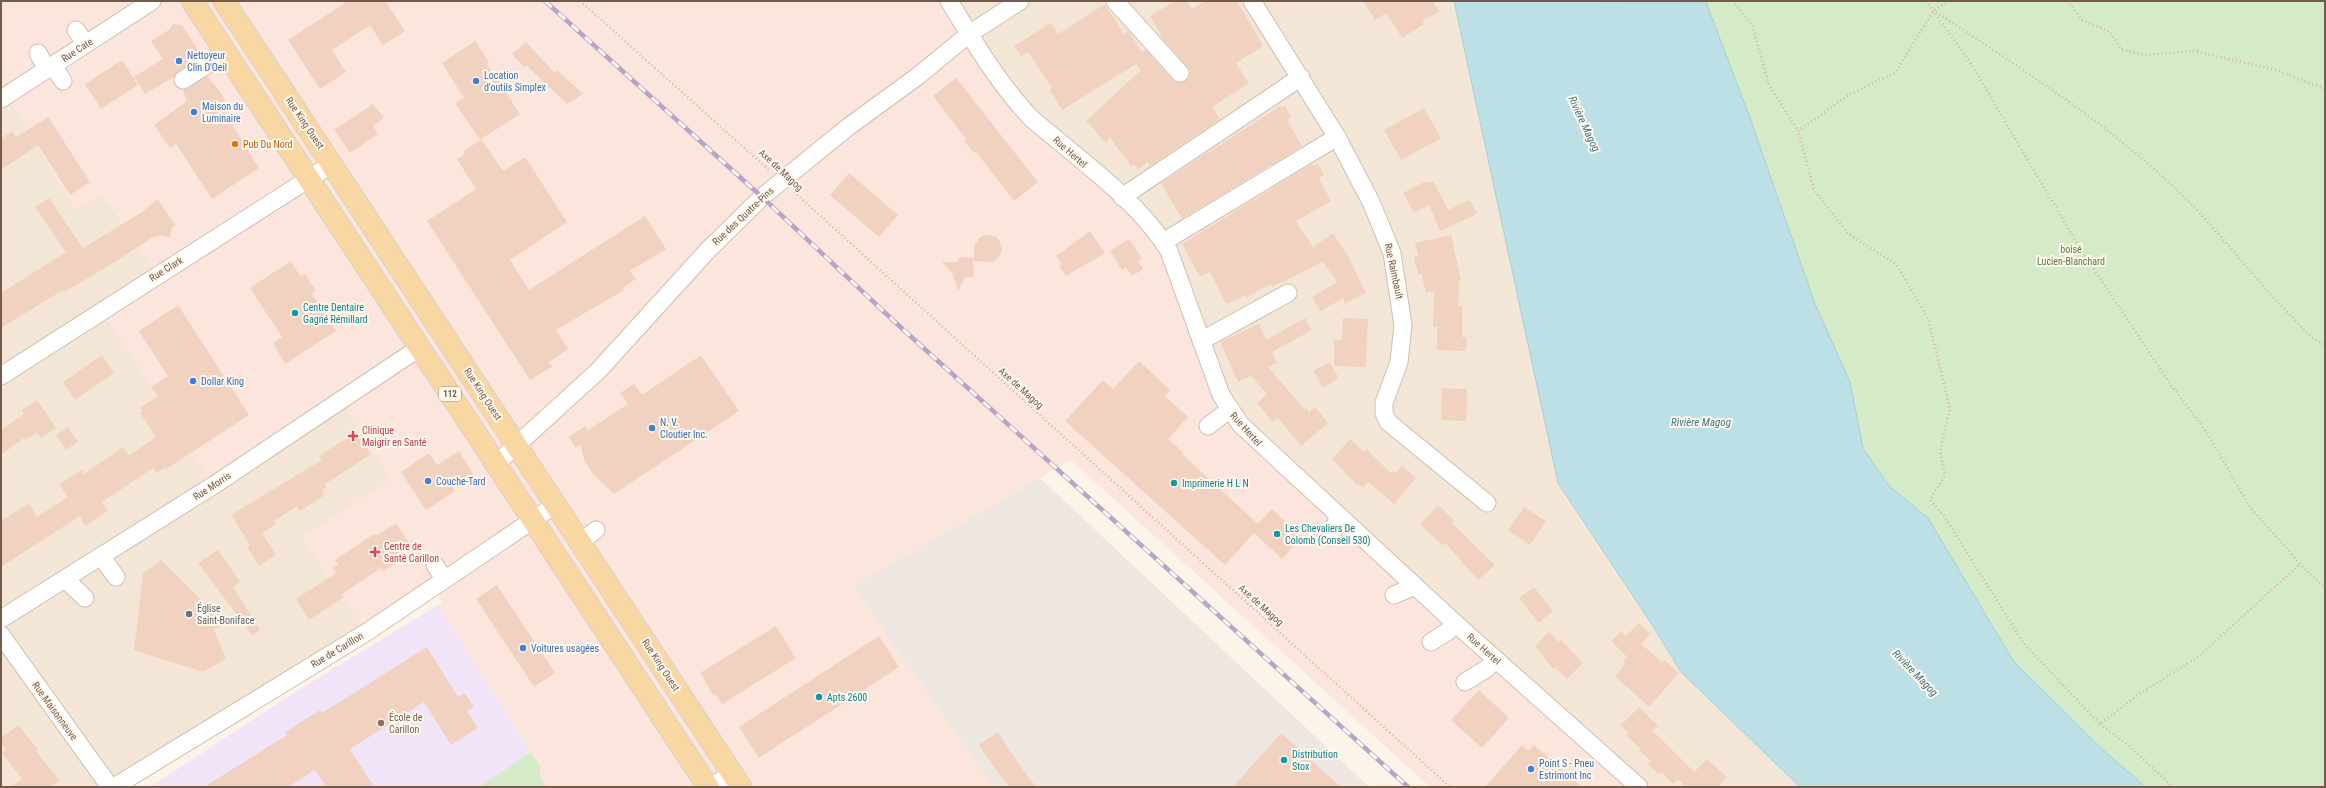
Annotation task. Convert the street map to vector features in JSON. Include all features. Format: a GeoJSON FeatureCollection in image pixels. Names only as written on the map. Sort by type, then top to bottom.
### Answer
{"type":"FeatureCollection","features":[{"type":"Feature","properties":{"kind":"main road","name":"112"},"geometry":{"type":"LineString","coordinates":[[192,1],[709,787]]}},
{"type":"Feature","properties":{"kind":"main road","name":"Rue King Ouest"},"geometry":{"type":"LineString","coordinates":[[224,1],[555,505],[588,536],[737,780]]}},
{"type":"Feature","properties":{"kind":"street","name":"Rue Cate"},"geometry":{"type":"LineString","coordinates":[[1,99],[152,1]]}},
{"type":"Feature","properties":{"kind":"street","name":"Rue Hertel"},"geometry":{"type":"LineString","coordinates":[[949,1],[996,77],[1031,118],[1122,197],[1163,242],[1169,251],[1221,396],[1229,410],[1253,438],[1455,623],[1639,787]]}},
{"type":"Feature","properties":{"kind":"street","name":"Rue des Quatre-Pins"},"geometry":{"type":"LineString","coordinates":[[496,464],[598,370],[737,219],[848,127],[928,68],[968,34],[1020,1]]}},
{"type":"Feature","properties":{"kind":"street"},"geometry":{"type":"LineString","coordinates":[[1115,1],[1180,73]]}},
{"type":"Feature","properties":{"kind":"street","name":"Rue Raimbault"},"geometry":{"type":"LineString","coordinates":[[1252,1],[1301,77],[1337,137],[1384,230],[1392,253],[1403,325],[1400,354],[1384,404],[1384,413],[1388,422],[1487,502]]}},
{"type":"Feature","properties":{"kind":"street"},"geometry":{"type":"LineString","coordinates":[[76,30],[86,44]]}},
{"type":"Feature","properties":{"kind":"street"},"geometry":{"type":"LineString","coordinates":[[38,53],[63,81]]}},
{"type":"Feature","properties":{"kind":"street"},"geometry":{"type":"LineString","coordinates":[[183,80],[225,53]]}},
{"type":"Feature","properties":{"kind":"street"},"geometry":{"type":"LineString","coordinates":[[1122,197],[1301,77]]}},
{"type":"Feature","properties":{"kind":"street"},"geometry":{"type":"LineString","coordinates":[[1163,242],[1337,137]]}},
{"type":"Feature","properties":{"kind":"street","name":"Rue Clark"},"geometry":{"type":"LineString","coordinates":[[1,376],[332,164]]}},
{"type":"Feature","properties":{"kind":"street"},"geometry":{"type":"LineString","coordinates":[[1201,341],[1288,293]]}},
{"type":"Feature","properties":{"kind":"street","name":"Rue Morris"},"geometry":{"type":"LineString","coordinates":[[1,619],[214,485],[419,348]]}},
{"type":"Feature","properties":{"kind":"street"},"geometry":{"type":"LineString","coordinates":[[1208,426],[1229,410]]}},
{"type":"Feature","properties":{"kind":"street","name":"Rue de Carillon"},"geometry":{"type":"LineString","coordinates":[[114,787],[366,632],[532,519],[555,505]]}},
{"type":"Feature","properties":{"kind":"street"},"geometry":{"type":"LineString","coordinates":[[1331,538],[1338,517]]}},
{"type":"Feature","properties":{"kind":"street"},"geometry":{"type":"LineString","coordinates":[[101,556],[116,577]]}},
{"type":"Feature","properties":{"kind":"street"},"geometry":{"type":"LineString","coordinates":[[435,565],[444,580]]}},
{"type":"Feature","properties":{"kind":"street"},"geometry":{"type":"LineString","coordinates":[[65,579],[85,598]]}},
{"type":"Feature","properties":{"kind":"street"},"geometry":{"type":"LineString","coordinates":[[1394,595],[1415,586]]}},
{"type":"Feature","properties":{"kind":"street"},"geometry":{"type":"LineString","coordinates":[[1432,642],[1447,632],[1455,623]]}},
{"type":"Feature","properties":{"kind":"street","name":"Rue Maisonneuve"},"geometry":{"type":"LineString","coordinates":[[1,635],[110,787]]}},
{"type":"Feature","properties":{"kind":"street"},"geometry":{"type":"LineString","coordinates":[[1465,682],[1486,669],[1496,660]]}},
{"type":"Feature","properties":{"kind":"street"},"geometry":{"type":"LineString","coordinates":[[709,787],[737,780]]}},
{"type":"Feature","properties":{"kind":"path","name":"Axe de Magog"},"geometry":{"type":"LineString","coordinates":[[580,1],[1450,787]]}},
{"type":"Feature","properties":{"kind":"path"},"geometry":{"type":"LineString","coordinates":[[1732,1],[1752,25],[1769,85],[1798,131],[1814,190],[1848,234],[1896,264],[1928,318],[1950,409],[1940,451],[1945,475],[1930,500],[1944,516],[2025,645],[2100,724],[2129,746],[2173,787]]}},
{"type":"Feature","properties":{"kind":"path"},"geometry":{"type":"LineString","coordinates":[[1926,1],[1934,10],[1970,62],[2078,245],[2168,382],[2208,434],[2250,507],[2300,564],[2325,588]]}},
{"type":"Feature","properties":{"kind":"path"},"geometry":{"type":"LineString","coordinates":[[1798,131],[1850,94],[1894,73],[1934,10],[1949,1]]}},
{"type":"Feature","properties":{"kind":"path"},"geometry":{"type":"LineString","coordinates":[[2067,1],[2082,20],[2110,32],[2121,49],[2144,55],[2194,51],[2276,70],[2325,89]]}},
{"type":"Feature","properties":{"kind":"path"},"geometry":{"type":"LineString","coordinates":[[1934,10],[2056,92],[2126,145],[2184,196],[2276,302],[2316,341],[2325,345]]}},
{"type":"Feature","properties":{"kind":"path"},"geometry":{"type":"LineString","coordinates":[[2100,724],[2139,694],[2198,657],[2300,564]]}},
{"type":"Feature","properties":{"kind":"shaded area"},"geometry":{"type":"Polygon","coordinates":[[[1,1],[949,1],[996,77],[1149,224],[1221,395],[1639,787],[1430,787],[1071,460],[853,586],[993,787],[547,787],[539,775],[541,767],[438,605],[442,602],[433,587],[367,632],[304,536],[392,479],[341,401],[214,485],[102,310],[157,275],[104,193],[76,210],[1,85],[1,1]]]}},
{"type":"Feature","properties":{"kind":"shaded area"},"geometry":{"type":"Polygon","coordinates":[[[949,1],[1454,1],[1558,483],[1653,626],[1681,672],[1800,787],[1639,787],[1253,438],[949,1]]]}},
{"type":"Feature","properties":{"kind":"shaded area"},"geometry":{"type":"Polygon","coordinates":[[[1,85],[76,210],[103,193],[157,275],[341,400],[392,479],[304,537],[367,632],[114,787],[1,787],[1,85]]]}},
{"type":"Feature","properties":{"kind":"shaded area"},"geometry":{"type":"Polygon","coordinates":[[[1040,478],[1369,787],[993,787],[853,586],[1040,478]]]}},
{"type":"Feature","properties":{"kind":"shaded area","name":"École de Carillon"},"geometry":{"type":"Polygon","coordinates":[[[438,605],[531,752],[479,787],[150,787],[294,693],[438,605]]]}},
{"type":"Feature","properties":{"kind":"green space","name":"boisé Lucien-Blanchard"},"geometry":{"type":"Polygon","coordinates":[[[1704,1],[2325,1],[2325,787],[2146,787],[2103,750],[2014,662],[1928,518],[1889,486],[1863,448],[1850,382],[1815,304],[1750,118],[1704,1]]]}},
{"type":"Feature","properties":{"kind":"green space"},"geometry":{"type":"Polygon","coordinates":[[[531,752],[541,767],[539,775],[547,787],[479,787],[531,752]]]}},
{"type":"Feature","properties":{"kind":"water","name":"Rivière Magog"},"geometry":{"type":"Polygon","coordinates":[[[1454,1],[1706,2],[1750,118],[1815,304],[1850,382],[1863,448],[1889,486],[1928,518],[2014,662],[2103,750],[2146,787],[1800,787],[1681,672],[1653,626],[1558,483],[1454,1]]]}},
{"type":"Feature","properties":{"kind":"building"},"geometry":{"type":"Polygon","coordinates":[[[348,1],[385,1],[405,31],[383,45],[370,25],[332,50],[346,72],[320,89],[288,40],[348,1]]]}},
{"type":"Feature","properties":{"kind":"building"},"geometry":{"type":"Polygon","coordinates":[[[1175,1],[1187,1],[1192,9],[1205,1],[1237,1],[1263,46],[1236,63],[1249,83],[1212,107],[1220,119],[1150,166],[1148,162],[1139,169],[1134,164],[1131,166],[1110,138],[1106,143],[1086,121],[1141,70],[1136,64],[1062,110],[1049,90],[1052,88],[1028,52],[1021,56],[1014,46],[1051,23],[1058,34],[1105,4],[1124,34],[1128,31],[1142,52],[1146,50],[1173,80],[1182,83],[1189,76],[1190,71],[1163,39],[1150,16],[1175,1]]]}},
{"type":"Feature","properties":{"kind":"building"},"geometry":{"type":"Polygon","coordinates":[[[1363,1],[1433,1],[1439,12],[1422,21],[1424,24],[1402,38],[1386,13],[1375,20],[1363,1]]]}},
{"type":"Feature","properties":{"kind":"building","name":"Nettoyeur Clin D'Oeil"},"geometry":{"type":"Polygon","coordinates":[[[173,24],[182,25],[202,56],[178,72],[174,77],[145,94],[134,77],[163,59],[151,41],[169,30],[173,24]]]}},
{"type":"Feature","properties":{"kind":"building"},"geometry":{"type":"Polygon","coordinates":[[[475,41],[489,62],[487,64],[520,114],[481,139],[503,171],[525,157],[567,222],[510,260],[529,290],[645,216],[666,249],[630,271],[636,279],[622,288],[624,290],[556,330],[568,349],[548,363],[553,366],[530,380],[427,221],[476,189],[457,159],[465,154],[464,151],[480,140],[455,103],[464,98],[442,63],[475,41]]]}},
{"type":"Feature","properties":{"kind":"building"},"geometry":{"type":"Polygon","coordinates":[[[526,42],[555,73],[557,70],[583,94],[567,104],[526,65],[524,67],[512,54],[526,42]]]}},
{"type":"Feature","properties":{"kind":"building"},"geometry":{"type":"Polygon","coordinates":[[[122,60],[138,85],[101,109],[85,84],[122,60]]]}},
{"type":"Feature","properties":{"kind":"building"},"geometry":{"type":"Polygon","coordinates":[[[207,76],[222,94],[226,104],[221,107],[259,168],[212,199],[176,144],[170,148],[154,125],[187,101],[183,90],[207,76]]]}},
{"type":"Feature","properties":{"kind":"building"},"geometry":{"type":"Polygon","coordinates":[[[956,78],[1038,182],[1014,201],[976,152],[974,153],[964,141],[966,139],[933,96],[956,78]]]}},
{"type":"Feature","properties":{"kind":"building"},"geometry":{"type":"Polygon","coordinates":[[[373,104],[384,118],[373,126],[378,134],[350,153],[334,130],[373,104]]]}},
{"type":"Feature","properties":{"kind":"building"},"geometry":{"type":"Polygon","coordinates":[[[1280,106],[1281,108],[1285,106],[1291,118],[1287,120],[1302,146],[1182,219],[1161,183],[1280,106]]]}},
{"type":"Feature","properties":{"kind":"building"},"geometry":{"type":"Polygon","coordinates":[[[1424,108],[1441,138],[1401,160],[1384,130],[1424,108]]]}},
{"type":"Feature","properties":{"kind":"building"},"geometry":{"type":"Polygon","coordinates":[[[48,117],[90,182],[70,195],[38,145],[1,170],[1,139],[12,131],[16,137],[48,117]]]}},
{"type":"Feature","properties":{"kind":"building"},"geometry":{"type":"Polygon","coordinates":[[[1312,164],[1314,166],[1318,164],[1324,175],[1319,178],[1331,201],[1296,221],[1313,247],[1333,233],[1348,256],[1366,293],[1344,304],[1344,298],[1320,311],[1312,297],[1337,282],[1323,262],[1272,287],[1271,284],[1247,297],[1246,295],[1226,304],[1210,272],[1200,277],[1182,244],[1312,164]]]}},
{"type":"Feature","properties":{"kind":"building"},"geometry":{"type":"Polygon","coordinates":[[[849,173],[898,215],[879,237],[830,195],[849,173]]]}},
{"type":"Feature","properties":{"kind":"building"},"geometry":{"type":"Polygon","coordinates":[[[1426,181],[1428,183],[1433,181],[1448,210],[1470,200],[1477,214],[1440,231],[1429,205],[1414,213],[1403,193],[1426,181]]]}},
{"type":"Feature","properties":{"kind":"building"},"geometry":{"type":"Polygon","coordinates":[[[49,198],[83,248],[139,214],[158,199],[175,225],[172,227],[170,238],[160,235],[156,238],[155,236],[105,268],[64,292],[63,290],[1,328],[1,293],[66,252],[35,207],[49,198]]]}},
{"type":"Feature","properties":{"kind":"building"},"geometry":{"type":"Polygon","coordinates":[[[1090,231],[1105,253],[1066,276],[1059,266],[1062,264],[1056,256],[1090,231]]]}},
{"type":"Feature","properties":{"kind":"building"},"geometry":{"type":"Polygon","coordinates":[[[985,235],[995,236],[999,240],[1002,249],[1001,254],[994,262],[974,261],[974,246],[980,237],[985,235]]]}},
{"type":"Feature","properties":{"kind":"building"},"geometry":{"type":"Polygon","coordinates":[[[1451,235],[1461,280],[1459,281],[1458,306],[1462,306],[1462,337],[1467,337],[1466,351],[1437,350],[1437,327],[1433,327],[1434,291],[1426,293],[1421,273],[1418,274],[1414,257],[1418,256],[1415,243],[1451,235]]]}},
{"type":"Feature","properties":{"kind":"building"},"geometry":{"type":"Polygon","coordinates":[[[1129,239],[1142,258],[1138,261],[1143,269],[1132,276],[1126,267],[1122,270],[1110,251],[1129,239]]]}},
{"type":"Feature","properties":{"kind":"building"},"geometry":{"type":"Polygon","coordinates":[[[960,257],[973,258],[974,277],[965,277],[958,291],[953,274],[942,262],[957,262],[960,257]]]}},
{"type":"Feature","properties":{"kind":"building","name":"Centre Dentaire Gagné Rémillard"},"geometry":{"type":"Polygon","coordinates":[[[291,261],[300,276],[305,274],[316,291],[312,294],[336,331],[285,364],[273,343],[282,337],[250,288],[291,261]]]}},
{"type":"Feature","properties":{"kind":"building"},"geometry":{"type":"Polygon","coordinates":[[[178,305],[249,415],[166,469],[165,467],[157,473],[153,468],[102,502],[108,511],[85,526],[80,516],[1,567],[1,521],[29,503],[37,517],[68,497],[59,484],[82,470],[84,474],[123,447],[128,455],[156,437],[140,413],[143,411],[140,408],[158,396],[151,387],[168,376],[139,331],[178,305]]]}},
{"type":"Feature","properties":{"kind":"building"},"geometry":{"type":"Polygon","coordinates":[[[1305,318],[1312,330],[1272,352],[1277,363],[1268,367],[1305,410],[1306,408],[1309,412],[1315,407],[1328,423],[1301,446],[1278,418],[1273,422],[1257,403],[1267,394],[1251,376],[1238,382],[1220,342],[1259,324],[1266,340],[1305,318]]]}},
{"type":"Feature","properties":{"kind":"building"},"geometry":{"type":"Polygon","coordinates":[[[1343,318],[1368,319],[1366,367],[1334,366],[1334,340],[1342,340],[1343,318]]]}},
{"type":"Feature","properties":{"kind":"building"},"geometry":{"type":"Polygon","coordinates":[[[102,355],[114,373],[75,400],[63,382],[102,355]]]}},
{"type":"Feature","properties":{"kind":"building","name":"N. V. Cloutier Inc."},"geometry":{"type":"Polygon","coordinates":[[[701,355],[739,411],[614,494],[593,474],[585,462],[580,445],[576,448],[569,437],[585,426],[588,430],[628,404],[620,393],[634,384],[642,395],[701,355]]]}},
{"type":"Feature","properties":{"kind":"building","name":"Imprimerie H L N"},"geometry":{"type":"Polygon","coordinates":[[[1139,361],[1170,390],[1165,396],[1188,417],[1168,439],[1183,452],[1182,454],[1258,524],[1272,509],[1302,537],[1282,559],[1254,533],[1225,565],[1065,421],[1103,380],[1113,389],[1139,361]]]}},
{"type":"Feature","properties":{"kind":"building"},"geometry":{"type":"Polygon","coordinates":[[[1329,362],[1339,378],[1323,388],[1313,371],[1329,362]]]}},
{"type":"Feature","properties":{"kind":"building"},"geometry":{"type":"Polygon","coordinates":[[[1442,388],[1467,389],[1466,421],[1441,420],[1442,388]]]}},
{"type":"Feature","properties":{"kind":"building"},"geometry":{"type":"Polygon","coordinates":[[[37,400],[56,428],[41,438],[37,433],[25,440],[24,438],[1,455],[1,430],[24,414],[22,410],[37,400]]]}},
{"type":"Feature","properties":{"kind":"building"},"geometry":{"type":"Polygon","coordinates":[[[68,427],[78,442],[66,450],[56,435],[68,427]]]}},
{"type":"Feature","properties":{"kind":"building"},"geometry":{"type":"Polygon","coordinates":[[[356,432],[371,454],[325,484],[327,487],[322,490],[325,495],[300,511],[297,506],[274,521],[276,524],[262,533],[276,555],[259,566],[247,547],[250,545],[231,515],[322,460],[319,456],[356,432]]]}},
{"type":"Feature","properties":{"kind":"building"},"geometry":{"type":"Polygon","coordinates":[[[1350,439],[1364,452],[1366,449],[1391,473],[1393,471],[1396,473],[1402,466],[1416,478],[1394,504],[1368,482],[1363,488],[1358,483],[1357,485],[1332,459],[1350,439]]]}},
{"type":"Feature","properties":{"kind":"building","name":"Couche-Tard"},"geometry":{"type":"Polygon","coordinates":[[[459,451],[473,474],[452,487],[455,491],[426,510],[401,472],[429,453],[437,465],[459,451]]]}},
{"type":"Feature","properties":{"kind":"building"},"geometry":{"type":"Polygon","coordinates":[[[1438,505],[1454,520],[1452,523],[1495,565],[1478,580],[1445,543],[1442,545],[1420,524],[1438,505]]]}},
{"type":"Feature","properties":{"kind":"building"},"geometry":{"type":"Polygon","coordinates":[[[1524,507],[1546,521],[1530,545],[1508,530],[1524,507]]]}},
{"type":"Feature","properties":{"kind":"building","name":"Centre de Santé Carillon"},"geometry":{"type":"Polygon","coordinates":[[[396,523],[411,546],[391,559],[394,564],[383,571],[381,568],[342,594],[344,597],[309,620],[296,599],[336,573],[333,568],[338,564],[335,560],[374,534],[375,536],[396,523]]]}},
{"type":"Feature","properties":{"kind":"building"},"geometry":{"type":"Polygon","coordinates":[[[218,550],[240,582],[233,587],[260,630],[252,635],[198,563],[218,550]]]}},
{"type":"Feature","properties":{"kind":"building","name":"Église Saint-Boniface"},"geometry":{"type":"Polygon","coordinates":[[[161,560],[225,623],[214,630],[226,659],[203,672],[134,650],[143,573],[161,560]]]}},
{"type":"Feature","properties":{"kind":"building","name":"Voitures usagées"},"geometry":{"type":"Polygon","coordinates":[[[497,585],[555,673],[534,687],[476,599],[497,585]]]}},
{"type":"Feature","properties":{"kind":"building"},"geometry":{"type":"Polygon","coordinates":[[[1534,587],[1553,611],[1538,623],[1519,598],[1534,587]]]}},
{"type":"Feature","properties":{"kind":"building"},"geometry":{"type":"Polygon","coordinates":[[[1639,623],[1650,634],[1641,644],[1662,662],[1664,660],[1679,673],[1649,707],[1615,676],[1625,664],[1623,661],[1627,657],[1611,641],[1621,631],[1626,636],[1639,623]]]}},
{"type":"Feature","properties":{"kind":"building"},"geometry":{"type":"Polygon","coordinates":[[[776,626],[796,658],[722,704],[716,695],[714,696],[700,673],[776,626]]]}},
{"type":"Feature","properties":{"kind":"building"},"geometry":{"type":"Polygon","coordinates":[[[1549,632],[1559,642],[1561,640],[1583,663],[1567,679],[1555,667],[1553,669],[1535,646],[1549,632]]]}},
{"type":"Feature","properties":{"kind":"building","name":"Apts 2600"},"geometry":{"type":"Polygon","coordinates":[[[879,636],[899,667],[759,758],[739,727],[879,636]]]}},
{"type":"Feature","properties":{"kind":"building"},"geometry":{"type":"Polygon","coordinates":[[[427,647],[458,697],[465,693],[474,707],[467,711],[478,728],[451,745],[424,702],[350,749],[374,787],[326,787],[315,770],[288,787],[204,787],[287,735],[285,732],[320,710],[322,713],[427,647]]]}},
{"type":"Feature","properties":{"kind":"building"},"geometry":{"type":"Polygon","coordinates":[[[1479,690],[1509,718],[1482,748],[1451,720],[1479,690]]]}},
{"type":"Feature","properties":{"kind":"building"},"geometry":{"type":"Polygon","coordinates":[[[1639,707],[1658,726],[1653,731],[1694,772],[1707,759],[1727,777],[1718,787],[1681,787],[1683,784],[1678,779],[1673,784],[1661,772],[1658,774],[1648,764],[1651,761],[1626,735],[1629,733],[1621,725],[1639,707]]]}},
{"type":"Feature","properties":{"kind":"building"},"geometry":{"type":"Polygon","coordinates":[[[18,725],[38,749],[36,751],[59,780],[50,787],[11,787],[22,779],[2,753],[6,750],[1,743],[1,738],[18,725]]]}},
{"type":"Feature","properties":{"kind":"building"},"geometry":{"type":"Polygon","coordinates":[[[998,732],[1036,787],[1009,787],[991,763],[979,745],[998,732]]]}},
{"type":"Feature","properties":{"kind":"building","name":"Distribution Stox"},"geometry":{"type":"Polygon","coordinates":[[[1281,733],[1341,787],[1233,787],[1281,733]]]}},
{"type":"Feature","properties":{"kind":"building","name":"Point S - Pneu Estrimont Inc"},"geometry":{"type":"Polygon","coordinates":[[[1522,745],[1528,751],[1534,745],[1582,787],[1485,787],[1522,745]]]}},
{"type":"Feature","properties":{"kind":"railway"},"geometry":{"type":"LineString","coordinates":[[545,1],[762,197],[896,323],[1408,787]]}},
{"type":"Feature","properties":{"kind":"place","name":"Nettoyeur Clin D'Oeil"},"geometry":{"type":"Point","coordinates":[179,61]}},
{"type":"Feature","properties":{"kind":"place","name":"Location d'outils Simplex"},"geometry":{"type":"Point","coordinates":[476,81]}},
{"type":"Feature","properties":{"kind":"place","name":"Maison du Luminaire"},"geometry":{"type":"Point","coordinates":[194,112]}},
{"type":"Feature","properties":{"kind":"place","name":"Pub Du Nord"},"geometry":{"type":"Point","coordinates":[235,144]}},
{"type":"Feature","properties":{"kind":"place","name":"Centre Dentaire Gagné Rémillard"},"geometry":{"type":"Point","coordinates":[295,313]}},
{"type":"Feature","properties":{"kind":"place","name":"Dollar King"},"geometry":{"type":"Point","coordinates":[193,381]}},
{"type":"Feature","properties":{"kind":"place","name":"N. V. Cloutier Inc."},"geometry":{"type":"Point","coordinates":[652,428]}},
{"type":"Feature","properties":{"kind":"place","name":"Clinique Maigrir en Santé"},"geometry":{"type":"Point","coordinates":[353,436]}},
{"type":"Feature","properties":{"kind":"place","name":"Couche-Tard"},"geometry":{"type":"Point","coordinates":[428,481]}},
{"type":"Feature","properties":{"kind":"place","name":"Imprimerie H L N"},"geometry":{"type":"Point","coordinates":[1174,483]}},
{"type":"Feature","properties":{"kind":"place","name":"Les Chevaliers De Colomb (Conseil 530)"},"geometry":{"type":"Point","coordinates":[1277,534]}},
{"type":"Feature","properties":{"kind":"place","name":"Centre de Santé Carillon"},"geometry":{"type":"Point","coordinates":[375,552]}},
{"type":"Feature","properties":{"kind":"place","name":"Église Saint-Boniface"},"geometry":{"type":"Point","coordinates":[189,614]}},
{"type":"Feature","properties":{"kind":"place","name":"Voitures usagées"},"geometry":{"type":"Point","coordinates":[523,648]}},
{"type":"Feature","properties":{"kind":"place","name":"Apts 2600"},"geometry":{"type":"Point","coordinates":[819,697]}},
{"type":"Feature","properties":{"kind":"place","name":"École de Carillon"},"geometry":{"type":"Point","coordinates":[381,723]}},
{"type":"Feature","properties":{"kind":"place","name":"Distribution Stox"},"geometry":{"type":"Point","coordinates":[1284,760]}},
{"type":"Feature","properties":{"kind":"place","name":"Point S - Pneu Estrimont Inc"},"geometry":{"type":"Point","coordinates":[1531,769]}}]}
